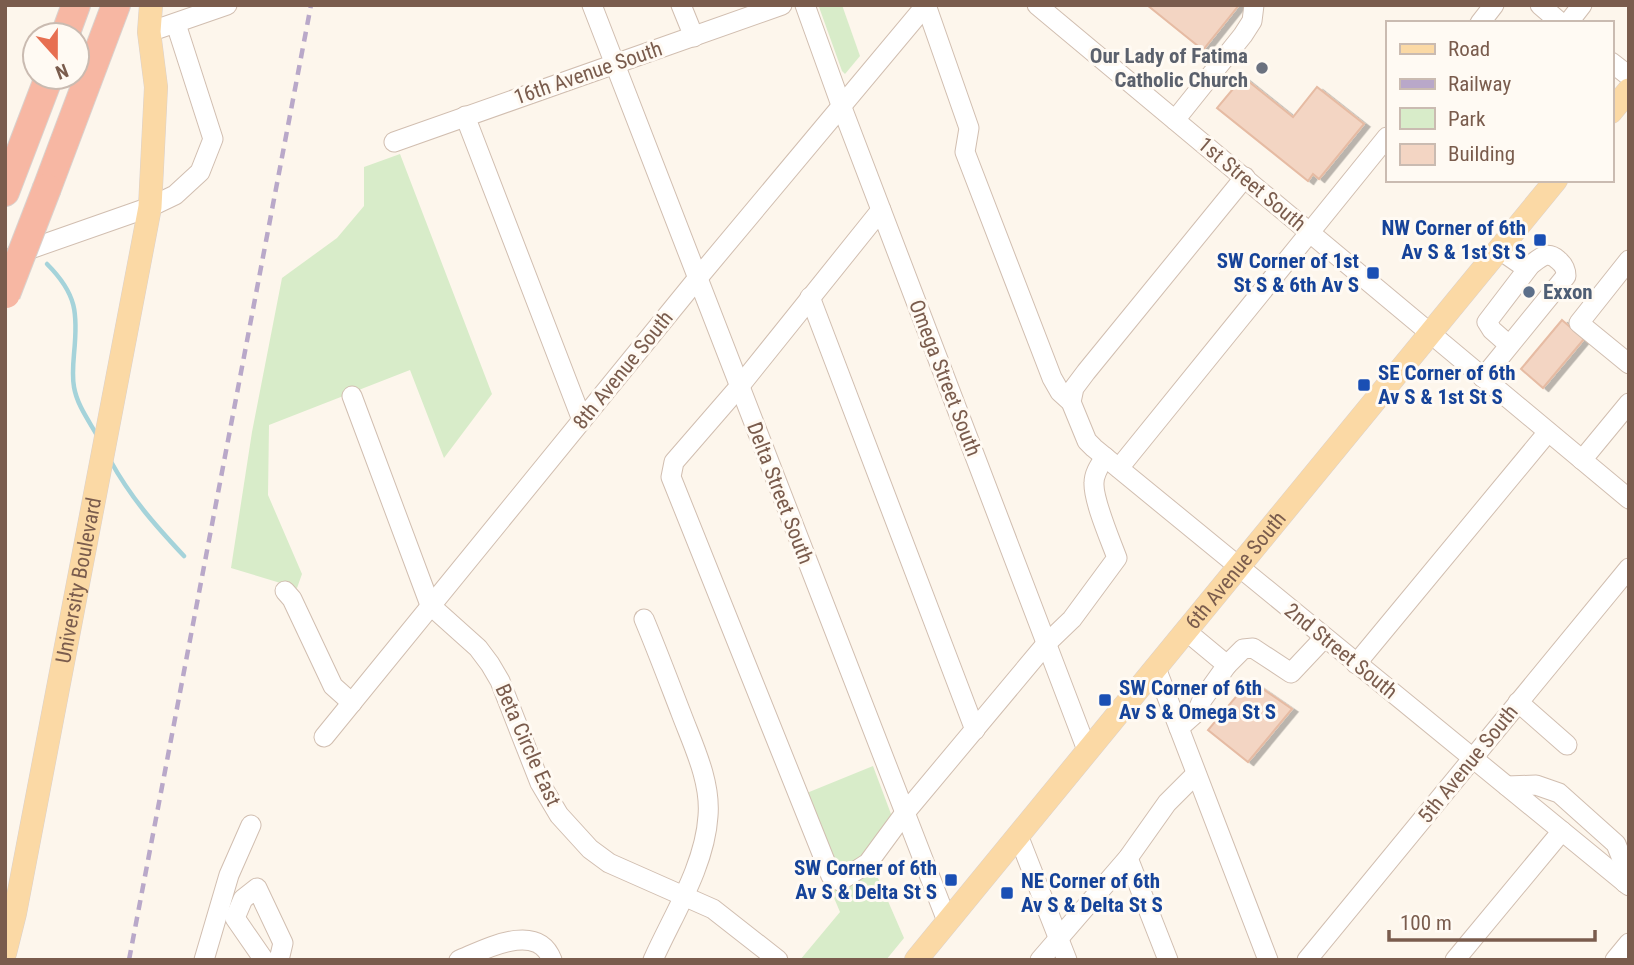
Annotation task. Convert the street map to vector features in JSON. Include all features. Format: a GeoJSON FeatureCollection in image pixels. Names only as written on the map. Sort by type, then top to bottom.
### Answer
{"type":"FeatureCollection","features":[{"type":"Feature","properties":{"kind":"highway"},"geometry":{"type":"LineString","coordinates":[[6,295],[116,5]]}},
{"type":"Feature","properties":{"kind":"highway"},"geometry":{"type":"LineString","coordinates":[[5,192],[44,91]]}},
{"type":"Feature","properties":{"kind":"main road"},"geometry":{"type":"LineString","coordinates":[[138,5],[149,32]]}},
{"type":"Feature","properties":{"kind":"main road"},"geometry":{"type":"LineString","coordinates":[[149,32],[151,5]]}},
{"type":"Feature","properties":{"kind":"main road","name":"University Boulevard"},"geometry":{"type":"LineString","coordinates":[[5,953],[18,900],[150,207],[156,88],[149,32]]}},
{"type":"Feature","properties":{"kind":"main road"},"geometry":{"type":"LineString","coordinates":[[1613,110],[1629,90]]}},
{"type":"Feature","properties":{"kind":"main road","name":"6th Avenue South"},"geometry":{"type":"LineString","coordinates":[[916,960],[1554,182]]}},
{"type":"Feature","properties":{"kind":"street"},"geometry":{"type":"LineString","coordinates":[[149,32],[228,5]]}},
{"type":"Feature","properties":{"kind":"street"},"geometry":{"type":"LineString","coordinates":[[592,5],[615,64]]}},
{"type":"Feature","properties":{"kind":"street"},"geometry":{"type":"LineString","coordinates":[[681,5],[694,37]]}},
{"type":"Feature","properties":{"kind":"street","name":"Omega Street South"},"geometry":{"type":"LineString","coordinates":[[805,5],[1087,750]]}},
{"type":"Feature","properties":{"kind":"street","name":"8th Avenue South"},"geometry":{"type":"LineString","coordinates":[[324,737],[697,279],[926,5]]}},
{"type":"Feature","properties":{"kind":"street","name":"2nd Street South"},"geometry":{"type":"LineString","coordinates":[[926,5],[970,128],[965,152],[1029,324],[1052,378],[1060,392],[1071,402],[1087,441],[1238,568],[1627,885]]}},
{"type":"Feature","properties":{"kind":"street","name":"1st Street South"},"geometry":{"type":"LineString","coordinates":[[1037,5],[1629,499]]}},
{"type":"Feature","properties":{"kind":"street"},"geometry":{"type":"LineString","coordinates":[[1175,120],[1243,35],[1252,21],[1254,5]]}},
{"type":"Feature","properties":{"kind":"street"},"geometry":{"type":"LineString","coordinates":[[1482,21],[1494,5]]}},
{"type":"Feature","properties":{"kind":"street"},"geometry":{"type":"LineString","coordinates":[[1540,5],[1559,21]]}},
{"type":"Feature","properties":{"kind":"street"},"geometry":{"type":"LineString","coordinates":[[1570,21],[1582,5]]}},
{"type":"Feature","properties":{"kind":"street","name":"16th Avenue South"},"geometry":{"type":"LineString","coordinates":[[394,142],[778,6]]}},
{"type":"Feature","properties":{"kind":"street"},"geometry":{"type":"LineString","coordinates":[[5,257],[150,207],[175,195],[200,172],[214,139],[176,23]]}},
{"type":"Feature","properties":{"kind":"street","name":"Delta Street South"},"geometry":{"type":"LineString","coordinates":[[615,64],[947,921]]}},
{"type":"Feature","properties":{"kind":"street"},"geometry":{"type":"LineString","coordinates":[[1613,64],[1629,76]]}},
{"type":"Feature","properties":{"kind":"street"},"geometry":{"type":"LineString","coordinates":[[466,116],[582,420]]}},
{"type":"Feature","properties":{"kind":"street"},"geometry":{"type":"LineString","coordinates":[[881,210],[739,387],[674,462],[671,477],[831,876],[840,881],[868,863],[1046,643],[1072,619],[1117,558],[1095,494],[1096,471],[1112,463],[1310,232],[1386,138]]}},
{"type":"Feature","properties":{"kind":"street"},"geometry":{"type":"LineString","coordinates":[[1071,402],[1074,388],[1086,372],[1245,177]]}},
{"type":"Feature","properties":{"kind":"street"},"geometry":{"type":"LineString","coordinates":[[1500,250],[1523,267],[1529,267]]}},
{"type":"Feature","properties":{"kind":"street"},"geometry":{"type":"LineString","coordinates":[[1483,378],[1566,276],[1563,265],[1553,256],[1543,255],[1529,267],[1487,322],[1509,345]]}},
{"type":"Feature","properties":{"kind":"street"},"geometry":{"type":"LineString","coordinates":[[1629,260],[1579,323],[1629,364]]}},
{"type":"Feature","properties":{"kind":"street"},"geometry":{"type":"LineString","coordinates":[[810,297],[975,730]]}},
{"type":"Feature","properties":{"kind":"street"},"geometry":{"type":"LineString","coordinates":[[352,396],[430,605]]}},
{"type":"Feature","properties":{"kind":"street"},"geometry":{"type":"LineString","coordinates":[[1582,460],[1629,403]]}},
{"type":"Feature","properties":{"kind":"street"},"geometry":{"type":"LineString","coordinates":[[1356,664],[1548,432]]}},
{"type":"Feature","properties":{"kind":"street","name":"5th Avenue South"},"geometry":{"type":"LineString","coordinates":[[1307,960],[1629,568]]}},
{"type":"Feature","properties":{"kind":"street"},"geometry":{"type":"LineString","coordinates":[[285,592],[292,599],[334,686],[352,703]]}},
{"type":"Feature","properties":{"kind":"street","name":"Beta Circle East"},"geometry":{"type":"LineString","coordinates":[[430,605],[478,648],[490,664],[500,681],[540,783],[559,815],[574,833],[609,863],[713,909],[778,960]]}},
{"type":"Feature","properties":{"kind":"street"},"geometry":{"type":"LineString","coordinates":[[644,619],[693,744],[709,801],[702,847],[684,894],[653,960]]}},
{"type":"Feature","properties":{"kind":"street"},"geometry":{"type":"LineString","coordinates":[[1186,631],[1227,665]]}},
{"type":"Feature","properties":{"kind":"street"},"geometry":{"type":"LineString","coordinates":[[1179,728],[1197,712],[1202,700],[1227,665],[1248,647],[1291,673],[1324,638]]}},
{"type":"Feature","properties":{"kind":"street"},"geometry":{"type":"LineString","coordinates":[[1156,668],[1268,960]]}},
{"type":"Feature","properties":{"kind":"street"},"geometry":{"type":"LineString","coordinates":[[1518,702],[1567,745]]}},
{"type":"Feature","properties":{"kind":"street"},"geometry":{"type":"LineString","coordinates":[[1040,960],[1128,858],[1167,803],[1196,774]]}},
{"type":"Feature","properties":{"kind":"street"},"geometry":{"type":"LineString","coordinates":[[1507,786],[1536,785],[1559,793],[1616,844],[1627,885]]}},
{"type":"Feature","properties":{"kind":"street"},"geometry":{"type":"LineString","coordinates":[[204,960],[229,875],[251,825]]}},
{"type":"Feature","properties":{"kind":"street"},"geometry":{"type":"LineString","coordinates":[[1455,960],[1562,831]]}},
{"type":"Feature","properties":{"kind":"street"},"geometry":{"type":"LineString","coordinates":[[1018,835],[1067,960]]}},
{"type":"Feature","properties":{"kind":"street"},"geometry":{"type":"LineString","coordinates":[[1128,858],[1168,960]]}},
{"type":"Feature","properties":{"kind":"street"},"geometry":{"type":"LineString","coordinates":[[264,960],[235,918],[243,899],[257,888],[283,943],[279,960]]}},
{"type":"Feature","properties":{"kind":"street"},"geometry":{"type":"LineString","coordinates":[[459,960],[492,947],[525,939],[540,942],[551,955]]}},
{"type":"Feature","properties":{"kind":"street"},"geometry":{"type":"LineString","coordinates":[[1615,960],[1629,943]]}},
{"type":"Feature","properties":{"kind":"green space"},"geometry":{"type":"Polygon","coordinates":[[[842,5],[860,56],[845,74],[819,7],[842,5]]]}},
{"type":"Feature","properties":{"kind":"green space"},"geometry":{"type":"Polygon","coordinates":[[[400,154],[492,394],[444,458],[410,370],[269,425],[268,495],[302,574],[297,588],[231,568],[252,432],[282,278],[337,238],[364,206],[364,167],[400,154]]]}},
{"type":"Feature","properties":{"kind":"green space"},"geometry":{"type":"Polygon","coordinates":[[[873,766],[894,822],[868,855],[904,938],[886,960],[800,960],[840,912],[792,799],[873,766]]]}},
{"type":"Feature","properties":{"kind":"building"},"geometry":{"type":"Polygon","coordinates":[[[1147,5],[1239,5],[1203,50],[1147,5]]]}},
{"type":"Feature","properties":{"kind":"building"},"geometry":{"type":"Polygon","coordinates":[[[1243,77],[1293,117],[1317,87],[1364,124],[1319,179],[1313,174],[1308,181],[1217,108],[1243,77]]]}},
{"type":"Feature","properties":{"kind":"building"},"geometry":{"type":"Polygon","coordinates":[[[1562,320],[1584,339],[1543,388],[1521,369],[1562,320]]]}},
{"type":"Feature","properties":{"kind":"building"},"geometry":{"type":"Polygon","coordinates":[[[1250,680],[1292,709],[1248,762],[1208,730],[1250,680]]]}},
{"type":"Feature","properties":{"kind":"waterway"},"geometry":{"type":"LineString","coordinates":[[47,264],[64,285],[73,305],[76,327],[74,387],[81,407],[98,437]]}},
{"type":"Feature","properties":{"kind":"waterway"},"geometry":{"type":"LineString","coordinates":[[110,460],[126,487],[184,556]]}},
{"type":"Feature","properties":{"kind":"railway"},"geometry":{"type":"LineString","coordinates":[[129,960],[311,5]]}},
{"type":"Feature","properties":{"kind":"place","name":"Our Lady of Fatima Catholic Church"},"geometry":{"type":"Point","coordinates":[1262,68]}},
{"type":"Feature","properties":{"kind":"place","name":"NW Corner of 6th Av S & 1st St S"},"geometry":{"type":"Point","coordinates":[1540,240]}},
{"type":"Feature","properties":{"kind":"place","name":"SW Corner of 1st St S & 6th Av S"},"geometry":{"type":"Point","coordinates":[1373,273]}},
{"type":"Feature","properties":{"kind":"place","name":"Exxon"},"geometry":{"type":"Point","coordinates":[1529,292]}},
{"type":"Feature","properties":{"kind":"place","name":"SE Corner of 6th Av S & 1st St S"},"geometry":{"type":"Point","coordinates":[1364,385]}},
{"type":"Feature","properties":{"kind":"place","name":"SW Corner of 6th Av S & Omega St S"},"geometry":{"type":"Point","coordinates":[1105,700]}},
{"type":"Feature","properties":{"kind":"place","name":"SW Corner of 6th Av S & Delta St S"},"geometry":{"type":"Point","coordinates":[951,880]}},
{"type":"Feature","properties":{"kind":"place","name":"NE Corner of 6th Av S & Delta St S"},"geometry":{"type":"Point","coordinates":[1007,893]}}]}
